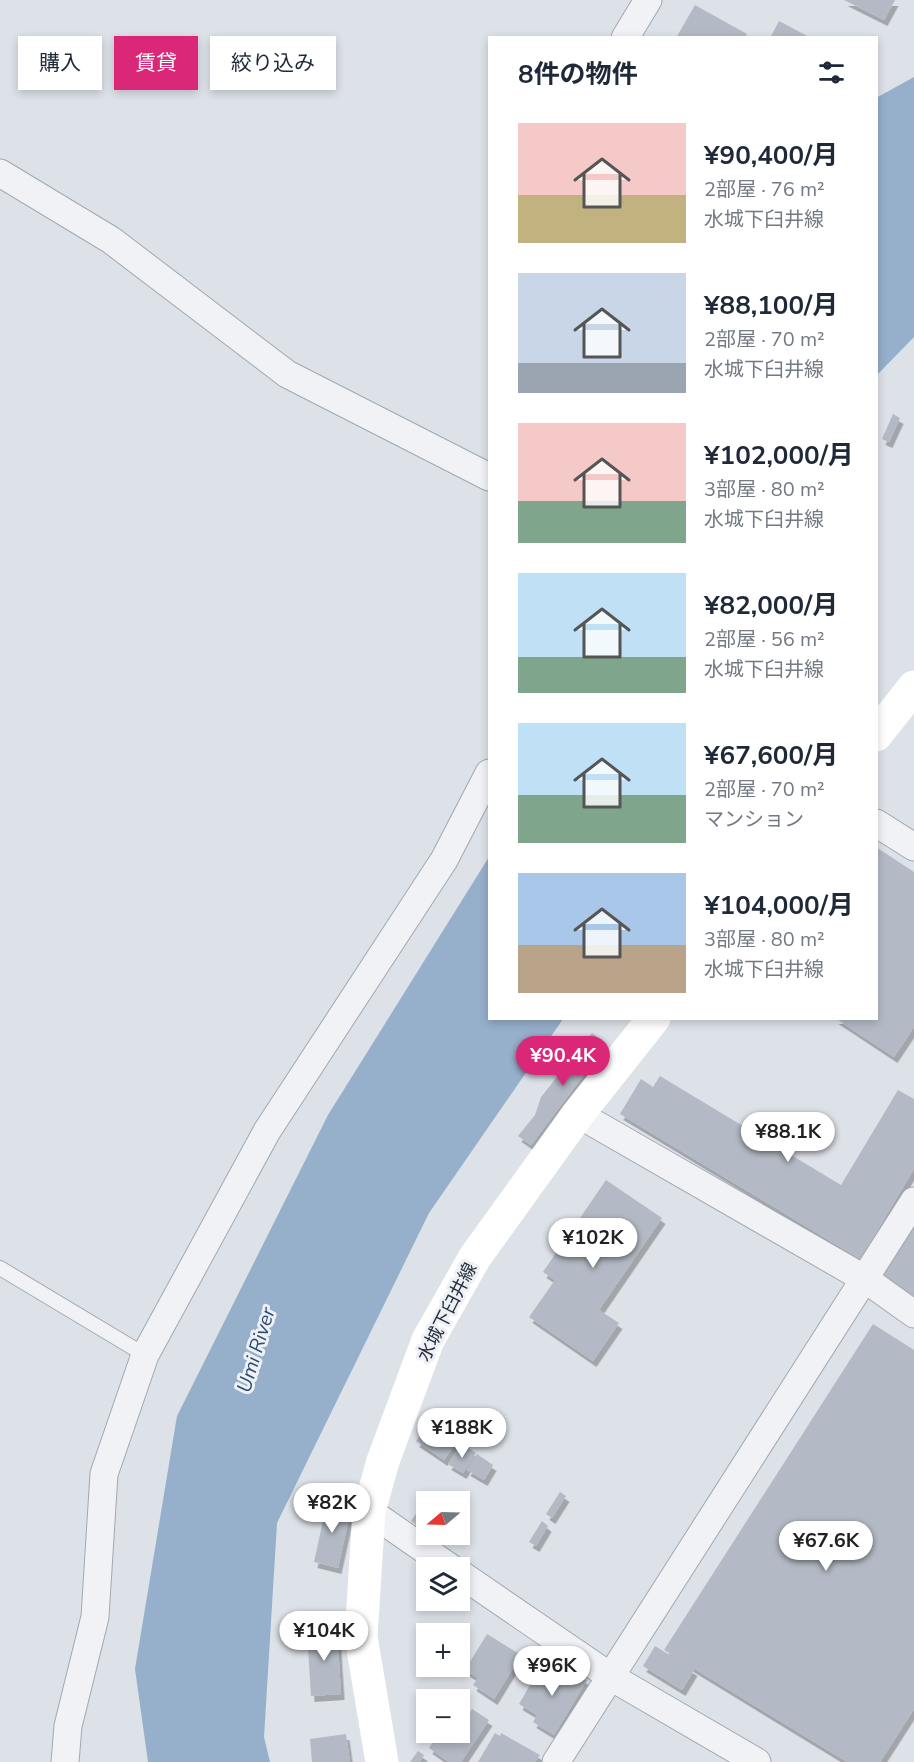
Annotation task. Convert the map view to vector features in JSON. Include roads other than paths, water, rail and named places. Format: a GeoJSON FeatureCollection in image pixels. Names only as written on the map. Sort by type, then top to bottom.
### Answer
{"type":"FeatureCollection","features":[{"type":"Feature","properties":{"kind":"main road"},"geometry":{"type":"LineString","coordinates":[[878,732],[914,687]]}},
{"type":"Feature","properties":{"kind":"main road","name":"水城下臼井線"},"geometry":{"type":"LineString","coordinates":[[382,1762],[361,1637],[369,1511],[383,1461],[428,1340],[475,1257],[578,1114],[652,1020]]}},
{"type":"Feature","properties":{"kind":"street"},"geometry":{"type":"LineString","coordinates":[[626,36],[648,0]]}},
{"type":"Feature","properties":{"kind":"street"},"geometry":{"type":"LineString","coordinates":[[0,173],[111,240],[287,375],[488,476]]}},
{"type":"Feature","properties":{"kind":"street"},"geometry":{"type":"LineString","coordinates":[[65,1762],[68,1726],[95,1617],[104,1474],[145,1355],[267,1131],[444,860],[488,775]]}},
{"type":"Feature","properties":{"kind":"street"},"geometry":{"type":"LineString","coordinates":[[878,824],[914,847]]}},
{"type":"Feature","properties":{"kind":"street"},"geometry":{"type":"LineString","coordinates":[[578,1114],[865,1279],[914,1314]]}},
{"type":"Feature","properties":{"kind":"street"},"geometry":{"type":"LineString","coordinates":[[556,1762],[914,1201]]}},
{"type":"Feature","properties":{"kind":"street"},"geometry":{"type":"LineString","coordinates":[[369,1511],[435,1557]]}},
{"type":"Feature","properties":{"kind":"street"},"geometry":{"type":"LineString","coordinates":[[470,1581],[611,1677],[757,1762]]}},
{"type":"Feature","properties":{"kind":"lane"},"geometry":{"type":"LineString","coordinates":[[0,1268],[145,1355]]}},
{"type":"Feature","properties":{"kind":"water"},"geometry":{"type":"Polygon","coordinates":[[[914,77],[914,337],[878,374],[878,97],[914,77]]]}},
{"type":"Feature","properties":{"kind":"water","name":"Umi River"},"geometry":{"type":"Polygon","coordinates":[[[488,859],[488,1020],[562,1020],[429,1213],[277,1523],[264,1737],[270,1762],[148,1762],[135,1669],[177,1416],[328,1115],[488,859]]]}}]}
